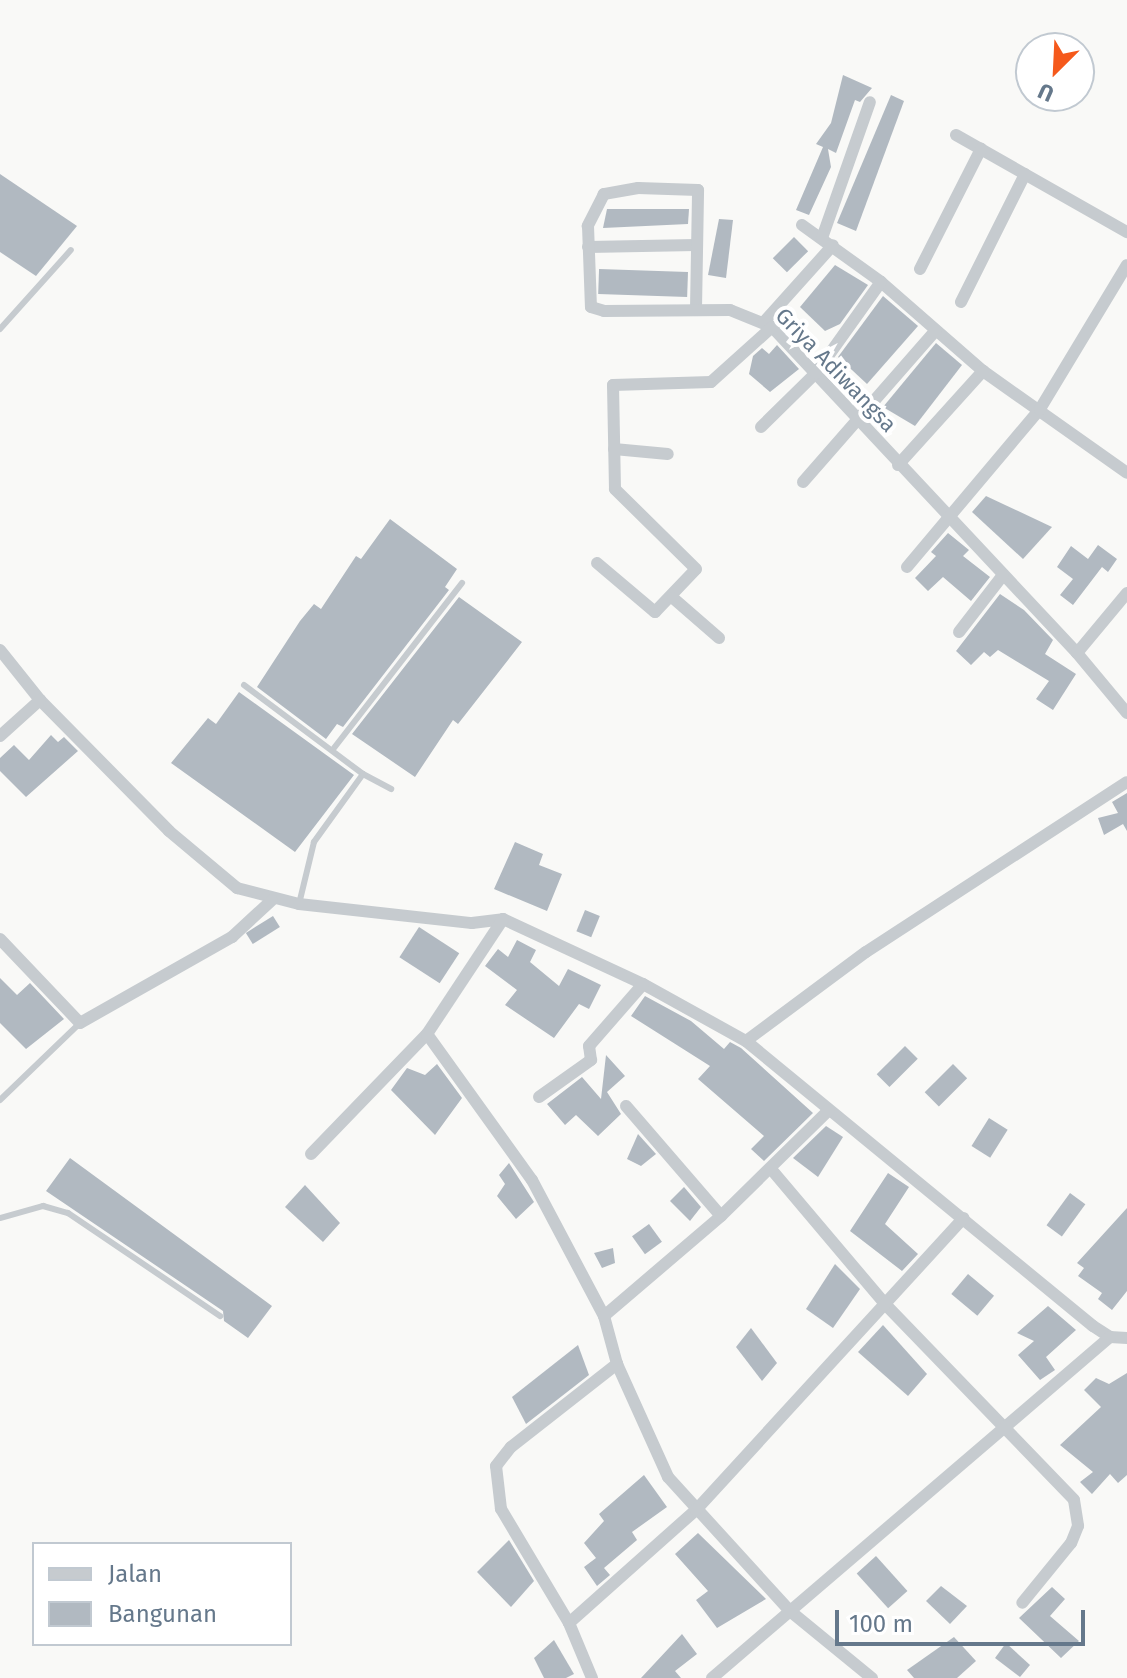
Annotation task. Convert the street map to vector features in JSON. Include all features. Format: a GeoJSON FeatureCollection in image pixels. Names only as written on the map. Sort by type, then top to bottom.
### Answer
{"type":"FeatureCollection","features":[{"type":"Feature","properties":{"kind":"street"},"geometry":{"type":"LineString","coordinates":[[597,563],[655,612],[673,598],[696,569],[615,489],[613,385],[711,382],[768,324],[828,241],[870,102]]}},
{"type":"Feature","properties":{"kind":"street"},"geometry":{"type":"LineString","coordinates":[[956,135],[1127,232]]}},
{"type":"Feature","properties":{"kind":"street"},"geometry":{"type":"LineString","coordinates":[[920,269],[981,149]]}},
{"type":"Feature","properties":{"kind":"street"},"geometry":{"type":"LineString","coordinates":[[961,302],[1025,174]]}},
{"type":"Feature","properties":{"kind":"street","name":"Griya Adiwangsa"},"geometry":{"type":"LineString","coordinates":[[696,245],[698,190],[638,188],[604,194],[590,215],[588,303],[597,310],[730,310],[768,324],[1077,653],[1127,713]]}},
{"type":"Feature","properties":{"kind":"street"},"geometry":{"type":"LineString","coordinates":[[802,225],[881,282],[983,371],[1127,473]]}},
{"type":"Feature","properties":{"kind":"street"},"geometry":{"type":"LineString","coordinates":[[588,247],[696,245],[696,309]]}},
{"type":"Feature","properties":{"kind":"street"},"geometry":{"type":"LineString","coordinates":[[907,567],[951,520],[1040,409],[1127,265]]}},
{"type":"Feature","properties":{"kind":"street"},"geometry":{"type":"LineString","coordinates":[[761,427],[816,373],[881,282]]}},
{"type":"Feature","properties":{"kind":"street"},"geometry":{"type":"LineString","coordinates":[[803,482],[935,331]]}},
{"type":"Feature","properties":{"kind":"street"},"geometry":{"type":"LineString","coordinates":[[898,465],[983,371]]}},
{"type":"Feature","properties":{"kind":"street"},"geometry":{"type":"LineString","coordinates":[[614,449],[668,454]]}},
{"type":"Feature","properties":{"kind":"street"},"geometry":{"type":"LineString","coordinates":[[959,632],[1003,575]]}},
{"type":"Feature","properties":{"kind":"street"},"geometry":{"type":"LineString","coordinates":[[1077,653],[1127,593]]}},
{"type":"Feature","properties":{"kind":"street"},"geometry":{"type":"LineString","coordinates":[[673,598],[719,638]]}},
{"type":"Feature","properties":{"kind":"street"},"geometry":{"type":"LineString","coordinates":[[0,650],[40,700],[214,873],[237,888],[272,900],[299,904],[472,923],[503,919],[643,984],[746,1041],[964,1218],[1122,1340],[1002,1428],[712,1678]]}},
{"type":"Feature","properties":{"kind":"street"},"geometry":{"type":"LineString","coordinates":[[0,736],[40,700]]}},
{"type":"Feature","properties":{"kind":"street"},"geometry":{"type":"LineString","coordinates":[[746,1041],[866,952],[1127,782]]}},
{"type":"Feature","properties":{"kind":"street"},"geometry":{"type":"LineString","coordinates":[[0,939],[80,1023],[232,937],[272,900]]}},
{"type":"Feature","properties":{"kind":"street"},"geometry":{"type":"LineString","coordinates":[[311,1154],[427,1034],[503,919]]}},
{"type":"Feature","properties":{"kind":"street"},"geometry":{"type":"LineString","coordinates":[[539,1097],[591,1060],[589,1046],[643,984]]}},
{"type":"Feature","properties":{"kind":"street"},"geometry":{"type":"LineString","coordinates":[[427,1034],[511,1144],[604,1316],[617,1364],[668,1477],[790,1611],[872,1678]]}},
{"type":"Feature","properties":{"kind":"street"},"geometry":{"type":"LineString","coordinates":[[626,1106],[721,1216]]}},
{"type":"Feature","properties":{"kind":"street"},"geometry":{"type":"LineString","coordinates":[[604,1316],[721,1216],[829,1110]]}},
{"type":"Feature","properties":{"kind":"street"},"geometry":{"type":"LineString","coordinates":[[771,1169],[885,1304],[1074,1500],[1078,1513],[1071,1543],[1022,1603]]}},
{"type":"Feature","properties":{"kind":"street"},"geometry":{"type":"LineString","coordinates":[[569,1623],[696,1510],[964,1218]]}},
{"type":"Feature","properties":{"kind":"street"},"geometry":{"type":"LineString","coordinates":[[592,1678],[569,1623],[501,1509],[496,1466],[511,1447],[617,1364]]}},
{"type":"Feature","properties":{"kind":"lane"},"geometry":{"type":"LineString","coordinates":[[0,329],[71,250]]}},
{"type":"Feature","properties":{"kind":"lane"},"geometry":{"type":"LineString","coordinates":[[334,748],[462,583]]}},
{"type":"Feature","properties":{"kind":"lane"},"geometry":{"type":"LineString","coordinates":[[244,685],[334,748],[363,774],[391,789]]}},
{"type":"Feature","properties":{"kind":"lane"},"geometry":{"type":"LineString","coordinates":[[299,904],[314,842],[363,774]]}},
{"type":"Feature","properties":{"kind":"lane"},"geometry":{"type":"LineString","coordinates":[[0,1100],[80,1023]]}},
{"type":"Feature","properties":{"kind":"lane"},"geometry":{"type":"LineString","coordinates":[[0,1218],[43,1206],[68,1213],[220,1316]]}},
{"type":"Feature","properties":{"kind":"building"},"geometry":{"type":"Polygon","coordinates":[[[843,75],[872,88],[860,102],[855,100],[836,153],[828,149],[831,167],[809,215],[796,210],[823,147],[816,144],[831,123],[843,75]]]}},
{"type":"Feature","properties":{"kind":"building"},"geometry":{"type":"Polygon","coordinates":[[[891,95],[904,101],[856,231],[837,223],[891,95]]]}},
{"type":"Feature","properties":{"kind":"building"},"geometry":{"type":"Polygon","coordinates":[[[0,174],[77,226],[36,276],[0,252],[0,174]]]}},
{"type":"Feature","properties":{"kind":"building"},"geometry":{"type":"Polygon","coordinates":[[[607,209],[689,209],[688,224],[603,228],[607,209]]]}},
{"type":"Feature","properties":{"kind":"building"},"geometry":{"type":"Polygon","coordinates":[[[719,219],[733,220],[726,278],[708,275],[719,219]]]}},
{"type":"Feature","properties":{"kind":"building"},"geometry":{"type":"Polygon","coordinates":[[[794,237],[808,251],[787,272],[773,258],[794,237]]]}},
{"type":"Feature","properties":{"kind":"building"},"geometry":{"type":"Polygon","coordinates":[[[835,265],[868,285],[840,324],[825,331],[800,307],[835,265]]]}},
{"type":"Feature","properties":{"kind":"building"},"geometry":{"type":"Polygon","coordinates":[[[599,269],[688,272],[687,297],[598,294],[599,269]]]}},
{"type":"Feature","properties":{"kind":"building"},"geometry":{"type":"Polygon","coordinates":[[[883,296],[918,326],[867,384],[838,357],[883,296]]]}},
{"type":"Feature","properties":{"kind":"building"},"geometry":{"type":"Polygon","coordinates":[[[936,343],[962,365],[915,426],[883,407],[936,343]]]}},
{"type":"Feature","properties":{"kind":"building"},"geometry":{"type":"Polygon","coordinates":[[[777,345],[799,369],[770,392],[749,374],[753,356],[762,348],[769,354],[777,345]]]}},
{"type":"Feature","properties":{"kind":"building"},"geometry":{"type":"Polygon","coordinates":[[[986,496],[1052,527],[1023,559],[972,512],[986,496]]]}},
{"type":"Feature","properties":{"kind":"building"},"geometry":{"type":"Polygon","coordinates":[[[390,519],[457,569],[445,587],[449,590],[343,727],[337,724],[326,739],[257,687],[300,621],[314,604],[321,609],[356,556],[361,559],[390,519]]]}},
{"type":"Feature","properties":{"kind":"building"},"geometry":{"type":"Polygon","coordinates":[[[948,533],[969,550],[963,556],[990,577],[971,601],[943,577],[928,591],[915,578],[936,556],[931,552],[948,533]]]}},
{"type":"Feature","properties":{"kind":"building"},"geometry":{"type":"Polygon","coordinates":[[[1098,545],[1117,559],[1108,572],[1102,567],[1073,605],[1060,595],[1073,579],[1057,567],[1071,546],[1088,559],[1098,545]]]}},
{"type":"Feature","properties":{"kind":"building"},"geometry":{"type":"Polygon","coordinates":[[[1000,594],[1024,610],[1053,640],[1045,654],[1076,674],[1053,710],[1036,699],[1049,681],[998,650],[990,657],[984,652],[971,665],[956,651],[1000,594]]]}},
{"type":"Feature","properties":{"kind":"building"},"geometry":{"type":"Polygon","coordinates":[[[459,597],[522,642],[458,724],[453,720],[415,777],[352,734],[459,597]]]}},
{"type":"Feature","properties":{"kind":"building"},"geometry":{"type":"Polygon","coordinates":[[[239,692],[354,775],[295,852],[171,763],[208,718],[216,724],[239,692]]]}},
{"type":"Feature","properties":{"kind":"building"},"geometry":{"type":"Polygon","coordinates":[[[51,735],[58,742],[64,737],[78,751],[26,797],[0,771],[0,758],[14,745],[29,760],[51,735]]]}},
{"type":"Feature","properties":{"kind":"building"},"geometry":{"type":"Polygon","coordinates":[[[1127,793],[1127,831],[1123,824],[1104,835],[1098,818],[1118,813],[1112,802],[1127,793]]]}},
{"type":"Feature","properties":{"kind":"building"},"geometry":{"type":"Polygon","coordinates":[[[515,842],[543,854],[539,865],[562,874],[547,911],[494,889],[515,842]]]}},
{"type":"Feature","properties":{"kind":"building"},"geometry":{"type":"Polygon","coordinates":[[[585,910],[600,916],[591,937],[576,931],[585,910]]]}},
{"type":"Feature","properties":{"kind":"building"},"geometry":{"type":"Polygon","coordinates":[[[273,916],[280,927],[253,944],[246,933],[273,916]]]}},
{"type":"Feature","properties":{"kind":"building"},"geometry":{"type":"Polygon","coordinates":[[[419,927],[459,953],[440,983],[399,957],[419,927]]]}},
{"type":"Feature","properties":{"kind":"building"},"geometry":{"type":"Polygon","coordinates":[[[517,940],[536,950],[530,962],[559,986],[568,969],[601,985],[589,1009],[579,1004],[554,1038],[505,1005],[517,990],[485,966],[498,949],[508,957],[517,940]]]}},
{"type":"Feature","properties":{"kind":"building"},"geometry":{"type":"Polygon","coordinates":[[[0,978],[17,995],[30,983],[64,1019],[26,1049],[0,1023],[0,978]]]}},
{"type":"Feature","properties":{"kind":"building"},"geometry":{"type":"Polygon","coordinates":[[[645,996],[691,1021],[724,1049],[730,1042],[741,1048],[813,1113],[764,1161],[751,1149],[764,1136],[698,1079],[710,1066],[631,1016],[645,996]]]}},
{"type":"Feature","properties":{"kind":"building"},"geometry":{"type":"Polygon","coordinates":[[[905,1046],[918,1059],[889,1087],[877,1074],[905,1046]]]}},
{"type":"Feature","properties":{"kind":"building"},"geometry":{"type":"Polygon","coordinates":[[[606,1055],[625,1076],[607,1092],[621,1114],[598,1136],[576,1115],[565,1125],[547,1104],[582,1077],[601,1099],[606,1055]]]}},
{"type":"Feature","properties":{"kind":"building"},"geometry":{"type":"Polygon","coordinates":[[[437,1064],[462,1098],[435,1135],[391,1090],[407,1068],[425,1075],[437,1064]]]}},
{"type":"Feature","properties":{"kind":"building"},"geometry":{"type":"Polygon","coordinates":[[[953,1064],[967,1078],[939,1106],[925,1092],[953,1064]]]}},
{"type":"Feature","properties":{"kind":"building"},"geometry":{"type":"Polygon","coordinates":[[[989,1118],[1008,1130],[990,1158],[972,1146],[989,1118]]]}},
{"type":"Feature","properties":{"kind":"building"},"geometry":{"type":"Polygon","coordinates":[[[826,1126],[843,1137],[818,1177],[793,1158],[826,1126]]]}},
{"type":"Feature","properties":{"kind":"building"},"geometry":{"type":"Polygon","coordinates":[[[638,1134],[656,1154],[641,1166],[627,1159],[638,1134]]]}},
{"type":"Feature","properties":{"kind":"building"},"geometry":{"type":"Polygon","coordinates":[[[70,1158],[272,1306],[248,1338],[224,1321],[223,1311],[46,1191],[70,1158]]]}},
{"type":"Feature","properties":{"kind":"building"},"geometry":{"type":"Polygon","coordinates":[[[509,1163],[534,1202],[516,1219],[497,1196],[505,1184],[499,1175],[509,1163]]]}},
{"type":"Feature","properties":{"kind":"building"},"geometry":{"type":"Polygon","coordinates":[[[888,1173],[909,1187],[885,1224],[918,1254],[902,1271],[850,1231],[888,1173]]]}},
{"type":"Feature","properties":{"kind":"building"},"geometry":{"type":"Polygon","coordinates":[[[305,1185],[340,1223],[323,1242],[285,1207],[305,1185]]]}},
{"type":"Feature","properties":{"kind":"building"},"geometry":{"type":"Polygon","coordinates":[[[684,1187],[701,1207],[690,1221],[670,1201],[684,1187]]]}},
{"type":"Feature","properties":{"kind":"building"},"geometry":{"type":"Polygon","coordinates":[[[1070,1193],[1085,1204],[1062,1237],[1046,1225],[1070,1193]]]}},
{"type":"Feature","properties":{"kind":"building"},"geometry":{"type":"Polygon","coordinates":[[[1127,1208],[1127,1291],[1112,1310],[1098,1299],[1102,1293],[1078,1276],[1084,1268],[1077,1263],[1127,1208]]]}},
{"type":"Feature","properties":{"kind":"building"},"geometry":{"type":"Polygon","coordinates":[[[649,1224],[662,1242],[645,1254],[632,1236],[649,1224]]]}},
{"type":"Feature","properties":{"kind":"building"},"geometry":{"type":"Polygon","coordinates":[[[613,1248],[615,1263],[602,1268],[594,1253],[613,1248]]]}},
{"type":"Feature","properties":{"kind":"building"},"geometry":{"type":"Polygon","coordinates":[[[835,1264],[860,1289],[833,1328],[806,1309],[835,1264]]]}},
{"type":"Feature","properties":{"kind":"building"},"geometry":{"type":"Polygon","coordinates":[[[968,1274],[994,1296],[977,1316],[951,1294],[968,1274]]]}},
{"type":"Feature","properties":{"kind":"building"},"geometry":{"type":"Polygon","coordinates":[[[1048,1306],[1076,1330],[1046,1357],[1055,1370],[1040,1380],[1018,1355],[1034,1341],[1017,1333],[1048,1306]]]}},
{"type":"Feature","properties":{"kind":"building"},"geometry":{"type":"Polygon","coordinates":[[[883,1325],[927,1374],[908,1396],[858,1352],[883,1325]]]}},
{"type":"Feature","properties":{"kind":"building"},"geometry":{"type":"Polygon","coordinates":[[[751,1328],[777,1363],[762,1381],[736,1347],[751,1328]]]}},
{"type":"Feature","properties":{"kind":"building"},"geometry":{"type":"Polygon","coordinates":[[[578,1345],[589,1375],[526,1424],[512,1397],[578,1345]]]}},
{"type":"Feature","properties":{"kind":"building"},"geometry":{"type":"Polygon","coordinates":[[[1127,1373],[1127,1475],[1118,1483],[1110,1474],[1092,1494],[1080,1482],[1093,1472],[1060,1445],[1101,1407],[1084,1390],[1096,1378],[1109,1384],[1127,1373]]]}},
{"type":"Feature","properties":{"kind":"building"},"geometry":{"type":"Polygon","coordinates":[[[644,1475],[667,1507],[632,1532],[637,1540],[604,1568],[610,1575],[597,1586],[584,1567],[596,1558],[584,1543],[604,1521],[599,1514],[644,1475]]]}},
{"type":"Feature","properties":{"kind":"building"},"geometry":{"type":"Polygon","coordinates":[[[698,1533],[766,1599],[717,1628],[696,1600],[708,1591],[675,1554],[698,1533]]]}},
{"type":"Feature","properties":{"kind":"building"},"geometry":{"type":"Polygon","coordinates":[[[509,1540],[534,1581],[511,1607],[477,1572],[509,1540]]]}},
{"type":"Feature","properties":{"kind":"building"},"geometry":{"type":"Polygon","coordinates":[[[876,1556],[907,1591],[888,1608],[857,1573],[876,1556]]]}},
{"type":"Feature","properties":{"kind":"building"},"geometry":{"type":"Polygon","coordinates":[[[941,1586],[967,1606],[950,1624],[926,1601],[941,1586]]]}},
{"type":"Feature","properties":{"kind":"building"},"geometry":{"type":"Polygon","coordinates":[[[1052,1587],[1065,1599],[1050,1616],[1079,1641],[1061,1658],[1019,1618],[1052,1587]]]}},
{"type":"Feature","properties":{"kind":"building"},"geometry":{"type":"Polygon","coordinates":[[[682,1634],[697,1654],[675,1671],[681,1678],[641,1678],[682,1634]]]}},
{"type":"Feature","properties":{"kind":"building"},"geometry":{"type":"Polygon","coordinates":[[[954,1637],[976,1661],[957,1678],[914,1678],[907,1670],[954,1637]]]}},
{"type":"Feature","properties":{"kind":"building"},"geometry":{"type":"Polygon","coordinates":[[[554,1640],[574,1674],[566,1678],[544,1678],[534,1658],[554,1640]]]}},
{"type":"Feature","properties":{"kind":"building"},"geometry":{"type":"Polygon","coordinates":[[[1006,1643],[1030,1665],[1020,1677],[995,1658],[1006,1643]]]}}]}
